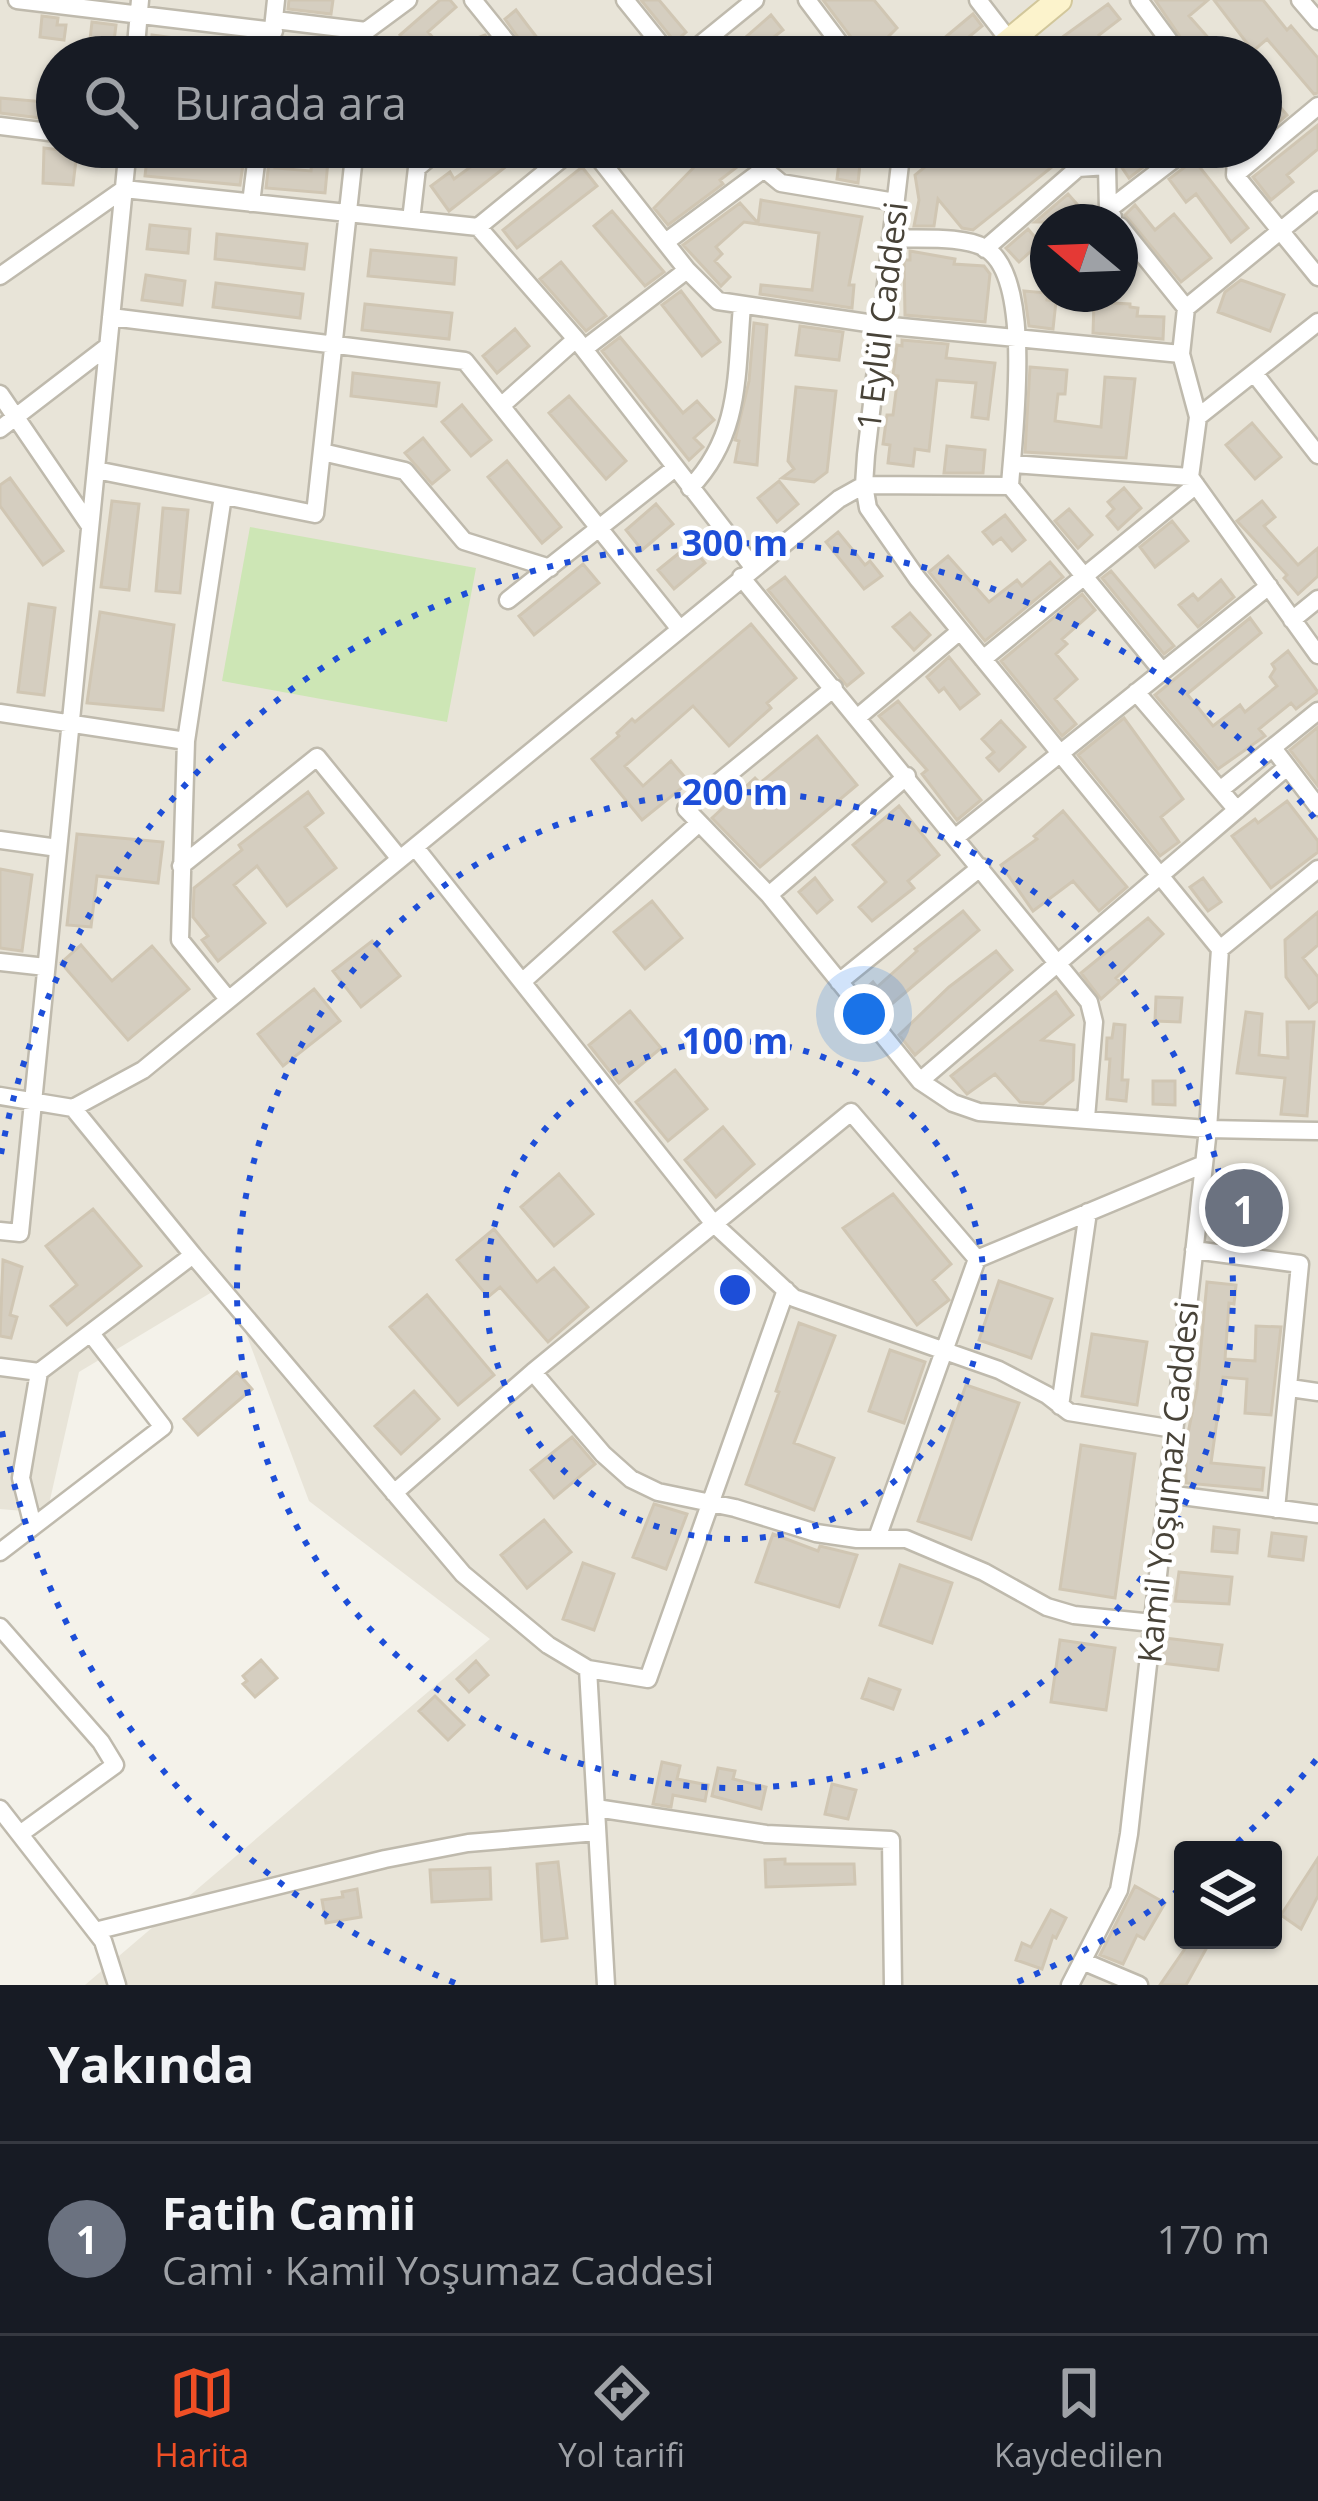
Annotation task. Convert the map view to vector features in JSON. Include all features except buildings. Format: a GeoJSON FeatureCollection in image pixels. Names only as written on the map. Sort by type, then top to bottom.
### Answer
{"type":"FeatureCollection","features":[{"type":"Feature","properties":{"kind":"street"},"geometry":{"type":"LineString","coordinates":[[17,0],[366,31],[408,0]]}},
{"type":"Feature","properties":{"kind":"street"},"geometry":{"type":"LineString","coordinates":[[273,36],[276,0]]}},
{"type":"Feature","properties":{"kind":"street"},"geometry":{"type":"LineString","coordinates":[[473,0],[502,36]]}},
{"type":"Feature","properties":{"kind":"street"},"geometry":{"type":"LineString","coordinates":[[625,0],[654,36]]}},
{"type":"Feature","properties":{"kind":"street"},"geometry":{"type":"LineString","coordinates":[[711,36],[755,0]]}},
{"type":"Feature","properties":{"kind":"street"},"geometry":{"type":"LineString","coordinates":[[807,0],[834,36]]}},
{"type":"Feature","properties":{"kind":"street"},"geometry":{"type":"LineString","coordinates":[[978,0],[998,36]]}},
{"type":"Feature","properties":{"kind":"street"},"geometry":{"type":"LineString","coordinates":[[1023,36],[1059,0]]}},
{"type":"Feature","properties":{"kind":"street"},"geometry":{"type":"LineString","coordinates":[[1138,0],[1165,36]]}},
{"type":"Feature","properties":{"kind":"street"},"geometry":{"type":"LineString","coordinates":[[1300,0],[1318,21]]}},
{"type":"Feature","properties":{"kind":"street"},"geometry":{"type":"LineString","coordinates":[[365,36],[366,31]]}},
{"type":"Feature","properties":{"kind":"street"},"geometry":{"type":"LineString","coordinates":[[1282,136],[1318,106]]}},
{"type":"Feature","properties":{"kind":"street"},"geometry":{"type":"LineString","coordinates":[[0,126],[36,130]]}},
{"type":"Feature","properties":{"kind":"street"},"geometry":{"type":"LineString","coordinates":[[0,1232],[20,1233],[126,168]]}},
{"type":"Feature","properties":{"kind":"street"},"geometry":{"type":"LineString","coordinates":[[250,202],[255,168]]}},
{"type":"Feature","properties":{"kind":"street"},"geometry":{"type":"LineString","coordinates":[[96,470],[315,514],[353,168]]}},
{"type":"Feature","properties":{"kind":"street"},"geometry":{"type":"LineString","coordinates":[[411,220],[417,168]]}},
{"type":"Feature","properties":{"kind":"street"},"geometry":{"type":"LineString","coordinates":[[478,227],[550,168]]}},
{"type":"Feature","properties":{"kind":"street"},"geometry":{"type":"LineString","coordinates":[[607,168],[718,302],[881,325],[1180,354]]}},
{"type":"Feature","properties":{"kind":"street","name":"1 Eylül Caddesi"},"geometry":{"type":"LineString","coordinates":[[864,485],[899,168]]}},
{"type":"Feature","properties":{"kind":"street"},"geometry":{"type":"LineString","coordinates":[[985,248],[1078,168]]}},
{"type":"Feature","properties":{"kind":"street"},"geometry":{"type":"LineString","coordinates":[[1106,168],[1112,204]]}},
{"type":"Feature","properties":{"kind":"street"},"geometry":{"type":"LineString","coordinates":[[1131,204],[1168,168]]}},
{"type":"Feature","properties":{"kind":"street"},"geometry":{"type":"LineString","coordinates":[[1236,168],[1235,175],[1318,277]]}},
{"type":"Feature","properties":{"kind":"street"},"geometry":{"type":"LineString","coordinates":[[1235,175],[1243,168]]}},
{"type":"Feature","properties":{"kind":"street"},"geometry":{"type":"LineString","coordinates":[[667,241],[764,169],[782,183],[895,202]]}},
{"type":"Feature","properties":{"kind":"street"},"geometry":{"type":"LineString","coordinates":[[0,275],[124,189],[478,227],[580,344],[833,688],[1089,1002],[1094,1022],[1086,1118]]}},
{"type":"Feature","properties":{"kind":"street"},"geometry":{"type":"LineString","coordinates":[[1318,200],[1186,308],[1180,354],[1198,417],[1193,481],[1318,655]]}},
{"type":"Feature","properties":{"kind":"street"},"geometry":{"type":"LineString","coordinates":[[891,238],[964,243],[985,248],[998,262],[1011,295],[1019,339],[1010,486],[1162,671]]}},
{"type":"Feature","properties":{"kind":"street"},"geometry":{"type":"LineString","coordinates":[[1138,248],[1186,308]]}},
{"type":"Feature","properties":{"kind":"street"},"geometry":{"type":"LineString","coordinates":[[501,406],[687,270]]}},
{"type":"Feature","properties":{"kind":"street"},"geometry":{"type":"LineString","coordinates":[[690,488],[713,464],[726,435],[734,406],[742,306]]}},
{"type":"Feature","properties":{"kind":"street"},"geometry":{"type":"LineString","coordinates":[[112,317],[465,361],[679,628]]}},
{"type":"Feature","properties":{"kind":"street"},"geometry":{"type":"LineString","coordinates":[[1198,417],[1318,322]]}},
{"type":"Feature","properties":{"kind":"street"},"geometry":{"type":"LineString","coordinates":[[0,428],[108,346]]}},
{"type":"Feature","properties":{"kind":"street"},"geometry":{"type":"LineString","coordinates":[[1254,373],[1318,455]]}},
{"type":"Feature","properties":{"kind":"street"},"geometry":{"type":"LineString","coordinates":[[0,394],[91,526]]}},
{"type":"Feature","properties":{"kind":"street"},"geometry":{"type":"LineString","coordinates":[[322,452],[405,471],[464,541],[550,568]]}},
{"type":"Feature","properties":{"kind":"street"},"geometry":{"type":"LineString","coordinates":[[1012,464],[1193,481]]}},
{"type":"Feature","properties":{"kind":"street"},"geometry":{"type":"LineString","coordinates":[[508,600],[675,468]]}},
{"type":"Feature","properties":{"kind":"street"},"geometry":{"type":"LineString","coordinates":[[983,659],[1193,481]]}},
{"type":"Feature","properties":{"kind":"street"},"geometry":{"type":"LineString","coordinates":[[73,1108],[143,1070],[839,499],[864,485],[1010,486]]}},
{"type":"Feature","properties":{"kind":"street"},"geometry":{"type":"LineString","coordinates":[[864,485],[868,508],[960,632],[1220,949],[1318,869]]}},
{"type":"Feature","properties":{"kind":"street"},"geometry":{"type":"LineString","coordinates":[[223,496],[186,741],[180,940],[228,999]]}},
{"type":"Feature","properties":{"kind":"street"},"geometry":{"type":"LineString","coordinates":[[956,837],[1269,586]]}},
{"type":"Feature","properties":{"kind":"street"},"geometry":{"type":"LineString","coordinates":[[1292,620],[1318,599]]}},
{"type":"Feature","properties":{"kind":"street"},"geometry":{"type":"LineString","coordinates":[[858,717],[960,632]]}},
{"type":"Feature","properties":{"kind":"street"},"geometry":{"type":"LineString","coordinates":[[833,688],[686,809],[769,895],[920,1081],[952,1103],[979,1112],[1208,1129],[1318,1131]]}},
{"type":"Feature","properties":{"kind":"street"},"geometry":{"type":"LineString","coordinates":[[1136,692],[1237,809]]}},
{"type":"Feature","properties":{"kind":"street"},"geometry":{"type":"LineString","coordinates":[[1220,790],[1318,712]]}},
{"type":"Feature","properties":{"kind":"street"},"geometry":{"type":"LineString","coordinates":[[0,713],[186,741]]}},
{"type":"Feature","properties":{"kind":"street"},"geometry":{"type":"LineString","coordinates":[[1273,748],[1318,807]]}},
{"type":"Feature","properties":{"kind":"street"},"geometry":{"type":"LineString","coordinates":[[181,866],[317,757],[522,982],[714,1224],[794,1298],[999,1370],[1069,1412],[1174,1429]]}},
{"type":"Feature","properties":{"kind":"street"},"geometry":{"type":"LineString","coordinates":[[920,1081],[1287,767]]}},
{"type":"Feature","properties":{"kind":"street"},"geometry":{"type":"LineString","coordinates":[[769,895],[907,776]]}},
{"type":"Feature","properties":{"kind":"street"},"geometry":{"type":"LineString","coordinates":[[522,982],[699,823]]}},
{"type":"Feature","properties":{"kind":"street"},"geometry":{"type":"LineString","coordinates":[[0,840],[58,848]]}},
{"type":"Feature","properties":{"kind":"street"},"geometry":{"type":"LineString","coordinates":[[839,982],[981,867]]}},
{"type":"Feature","properties":{"kind":"street","name":"Kamil Yoşumaz Caddesi"},"geometry":{"type":"LineString","coordinates":[[1070,1985],[1119,1890],[1208,1129],[1220,949]]}},
{"type":"Feature","properties":{"kind":"street"},"geometry":{"type":"LineString","coordinates":[[0,962],[46,967]]}},
{"type":"Feature","properties":{"kind":"street"},"geometry":{"type":"LineString","coordinates":[[0,1096],[73,1108],[463,1574],[548,1645],[588,1669],[648,1679],[786,1290]]}},
{"type":"Feature","properties":{"kind":"street"},"geometry":{"type":"LineString","coordinates":[[394,1493],[533,1372],[850,1112],[977,1259]]}},
{"type":"Feature","properties":{"kind":"street"},"geometry":{"type":"LineString","coordinates":[[877,1538],[977,1259],[1204,1164]]}},
{"type":"Feature","properties":{"kind":"street"},"geometry":{"type":"LineString","coordinates":[[1060,1406],[1088,1213]]}},
{"type":"Feature","properties":{"kind":"street"},"geometry":{"type":"LineString","coordinates":[[1194,1250],[1300,1264],[1276,1509]]}},
{"type":"Feature","properties":{"kind":"street"},"geometry":{"type":"LineString","coordinates":[[0,1367],[39,1372],[193,1255]]}},
{"type":"Feature","properties":{"kind":"street"},"geometry":{"type":"LineString","coordinates":[[0,1552],[163,1427],[92,1334]]}},
{"type":"Feature","properties":{"kind":"street"},"geometry":{"type":"LineString","coordinates":[[33,1526],[21,1478],[39,1372]]}},
{"type":"Feature","properties":{"kind":"street"},"geometry":{"type":"LineString","coordinates":[[533,1372],[603,1454],[631,1479],[658,1492],[816,1533],[906,1539],[984,1572],[1047,1607],[1074,1615],[1153,1623]]}},
{"type":"Feature","properties":{"kind":"street"},"geometry":{"type":"LineString","coordinates":[[1290,1388],[1318,1392]]}},
{"type":"Feature","properties":{"kind":"street"},"geometry":{"type":"LineString","coordinates":[[0,1476],[21,1478]]}},
{"type":"Feature","properties":{"kind":"street"},"geometry":{"type":"LineString","coordinates":[[1167,1494],[1318,1514]]}},
{"type":"Feature","properties":{"kind":"street"},"geometry":{"type":"LineString","coordinates":[[0,1627],[101,1742],[115,1765],[20,1834]]}},
{"type":"Feature","properties":{"kind":"street"},"geometry":{"type":"LineString","coordinates":[[588,1669],[606,1985]]}},
{"type":"Feature","properties":{"kind":"street"},"geometry":{"type":"LineString","coordinates":[[596,1808],[766,1834],[891,1840],[893,1985]]}},
{"type":"Feature","properties":{"kind":"street"},"geometry":{"type":"LineString","coordinates":[[0,1809],[103,1941],[116,1985]]}},
{"type":"Feature","properties":{"kind":"street"},"geometry":{"type":"LineString","coordinates":[[95,1930],[385,1859],[468,1843],[597,1832]]}},
{"type":"Feature","properties":{"kind":"street"},"geometry":{"type":"LineString","coordinates":[[1082,1961],[1139,1985]]}},
{"type":"Feature","properties":{"kind":"shaded area"},"geometry":{"type":"Polygon","coordinates":[[[0,0],[1318,0],[1318,1985],[85,1985],[490,1639],[309,1501],[227,1283],[79,1372],[47,1513],[0,1509],[0,0]]]}},
{"type":"Feature","properties":{"kind":"green space"},"geometry":{"type":"Polygon","coordinates":[[[250,527],[476,568],[447,722],[222,681],[250,527]]]}},
{"type":"Feature","properties":{"kind":"place","name":"Fatih Camii"},"geometry":{"type":"Point","coordinates":[1244,1208]}}]}
